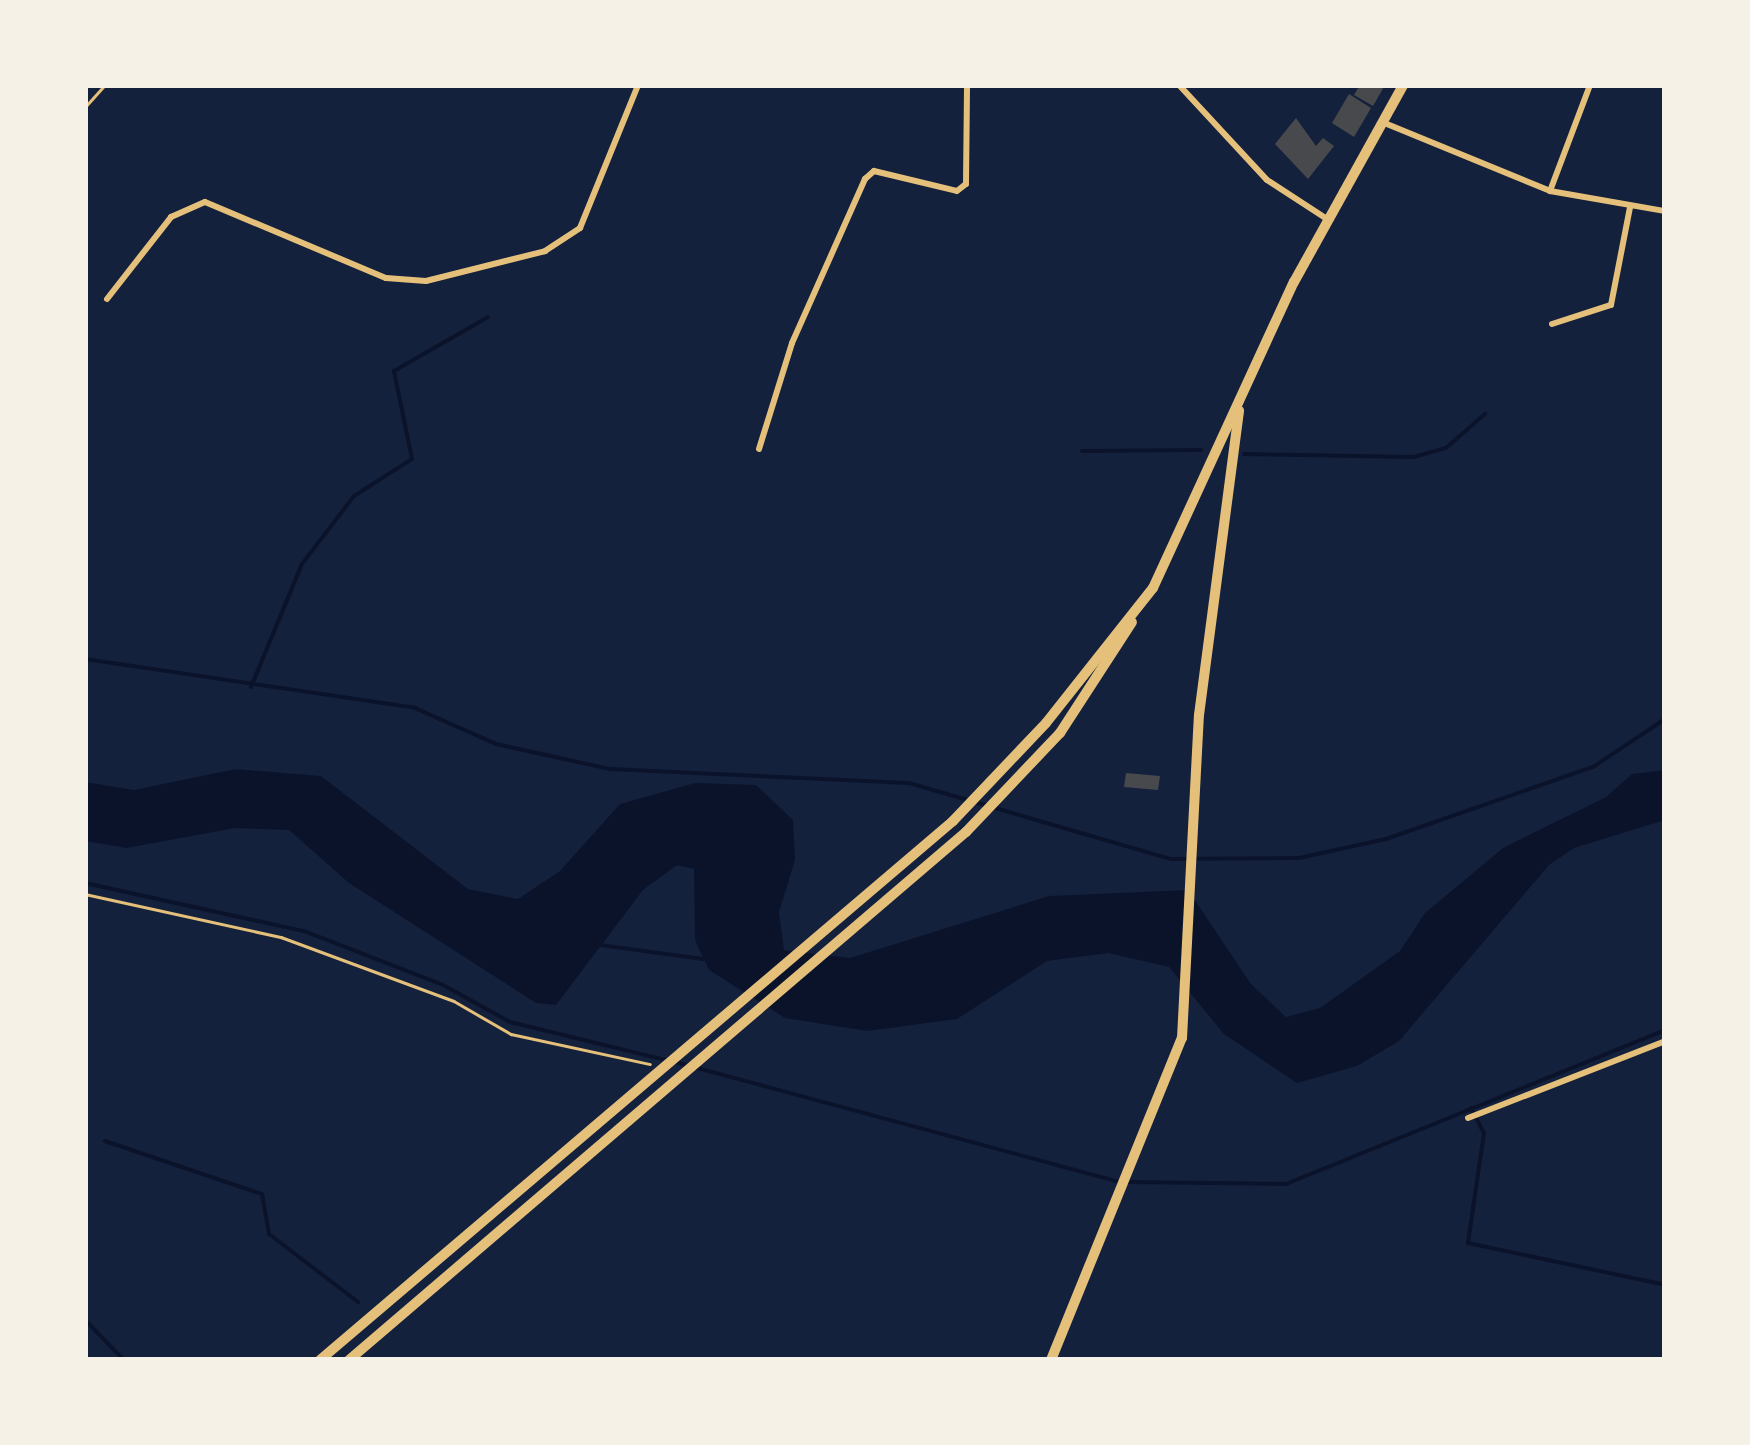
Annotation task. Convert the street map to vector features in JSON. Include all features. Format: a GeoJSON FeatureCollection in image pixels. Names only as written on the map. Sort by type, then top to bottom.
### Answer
{"type":"FeatureCollection","features":[{"type":"Feature","properties":{"kind":"main road"},"geometry":{"type":"LineString","coordinates":[[349,1360],[966,832],[1003,796],[1085,701],[1114,662],[1327,220],[1403,85]]}},
{"type":"Feature","properties":{"kind":"main road"},"geometry":{"type":"LineString","coordinates":[[1051,1360],[1164,1096],[1188,991],[1199,715],[1240,400]]}},
{"type":"Feature","properties":{"kind":"main road"},"geometry":{"type":"LineString","coordinates":[[320,1360],[953,821],[990,784],[1136,612]]}},
{"type":"Feature","properties":{"kind":"street"},"geometry":{"type":"LineString","coordinates":[[108,299],[170,217],[205,202],[386,278],[426,281],[545,250],[580,228],[638,85]]}},
{"type":"Feature","properties":{"kind":"street"},"geometry":{"type":"LineString","coordinates":[[759,449],[792,344],[864,180],[874,172],[956,190],[966,184],[967,85]]}},
{"type":"Feature","properties":{"kind":"street"},"geometry":{"type":"LineString","coordinates":[[1179,85],[1266,180],[1327,220]]}},
{"type":"Feature","properties":{"kind":"street"},"geometry":{"type":"LineString","coordinates":[[1550,192],[1590,85]]}},
{"type":"Feature","properties":{"kind":"street"},"geometry":{"type":"LineString","coordinates":[[1381,122],[1550,192],[1665,211]]}},
{"type":"Feature","properties":{"kind":"street"},"geometry":{"type":"LineString","coordinates":[[1552,324],[1611,305],[1630,206]]}},
{"type":"Feature","properties":{"kind":"street"},"geometry":{"type":"LineString","coordinates":[[1468,1118],[1665,1041]]}},
{"type":"Feature","properties":{"kind":"lane"},"geometry":{"type":"LineString","coordinates":[[85,107],[105,85]]}},
{"type":"Feature","properties":{"kind":"path"},"geometry":{"type":"LineString","coordinates":[[85,894],[282,937],[454,1002],[512,1034],[666,1068]]}},
{"type":"Feature","properties":{"kind":"water"},"geometry":{"type":"Polygon","coordinates":[[[236,769],[321,776],[468,889],[518,899],[560,871],[620,804],[695,783],[756,785],[793,820],[795,860],[779,912],[784,950],[850,958],[1049,896],[1188,890],[1251,984],[1286,1017],[1320,1008],[1400,951],[1425,913],[1503,848],[1606,797],[1632,774],[1665,770],[1665,820],[1574,848],[1549,865],[1399,1041],[1357,1066],[1297,1083],[1224,1034],[1169,967],[1108,953],[1047,961],[957,1019],[867,1031],[785,1018],[709,970],[695,940],[694,869],[677,865],[643,890],[556,1005],[536,1003],[349,883],[289,830],[235,828],[127,848],[85,841],[85,782],[134,790],[236,769]]]}},
{"type":"Feature","properties":{"kind":"building"},"geometry":{"type":"Polygon","coordinates":[[[1360,85],[1385,85],[1373,106],[1354,95],[1360,85]]]}},
{"type":"Feature","properties":{"kind":"building"},"geometry":{"type":"Polygon","coordinates":[[[1349,94],[1371,108],[1354,137],[1332,123],[1349,94]]]}},
{"type":"Feature","properties":{"kind":"building"},"geometry":{"type":"Polygon","coordinates":[[[1296,118],[1316,146],[1323,138],[1334,146],[1308,179],[1275,144],[1296,118]]]}},
{"type":"Feature","properties":{"kind":"building"},"geometry":{"type":"Polygon","coordinates":[[[1126,773],[1160,776],[1158,790],[1124,787],[1126,773]]]}},
{"type":"Feature","properties":{"kind":"waterway"},"geometry":{"type":"LineString","coordinates":[[251,687],[302,564],[354,496],[412,459],[394,371],[488,317]]}},
{"type":"Feature","properties":{"kind":"waterway"},"geometry":{"type":"LineString","coordinates":[[1244,454],[1414,457],[1446,448],[1485,414]]}},
{"type":"Feature","properties":{"kind":"waterway"},"geometry":{"type":"LineString","coordinates":[[1082,451],[1201,450]]}},
{"type":"Feature","properties":{"kind":"waterway"},"geometry":{"type":"LineString","coordinates":[[85,659],[415,708],[496,744],[610,769],[909,783],[1170,859],[1299,858],[1386,839],[1593,767],[1665,719]]}},
{"type":"Feature","properties":{"kind":"waterway"},"geometry":{"type":"LineString","coordinates":[[85,883],[304,931],[443,985],[510,1022],[666,1060]]}},
{"type":"Feature","properties":{"kind":"waterway"},"geometry":{"type":"LineString","coordinates":[[600,945],[703,959]]}},
{"type":"Feature","properties":{"kind":"waterway"},"geometry":{"type":"LineString","coordinates":[[1128,1182],[1286,1184],[1665,1030]]}},
{"type":"Feature","properties":{"kind":"waterway"},"geometry":{"type":"LineString","coordinates":[[675,1062],[1119,1182]]}},
{"type":"Feature","properties":{"kind":"waterway"},"geometry":{"type":"LineString","coordinates":[[1471,1108],[1484,1133],[1468,1243],[1665,1285]]}},
{"type":"Feature","properties":{"kind":"waterway"},"geometry":{"type":"LineString","coordinates":[[105,1141],[262,1194],[269,1234],[358,1302]]}},
{"type":"Feature","properties":{"kind":"waterway"},"geometry":{"type":"LineString","coordinates":[[85,1320],[124,1360]]}}]}
